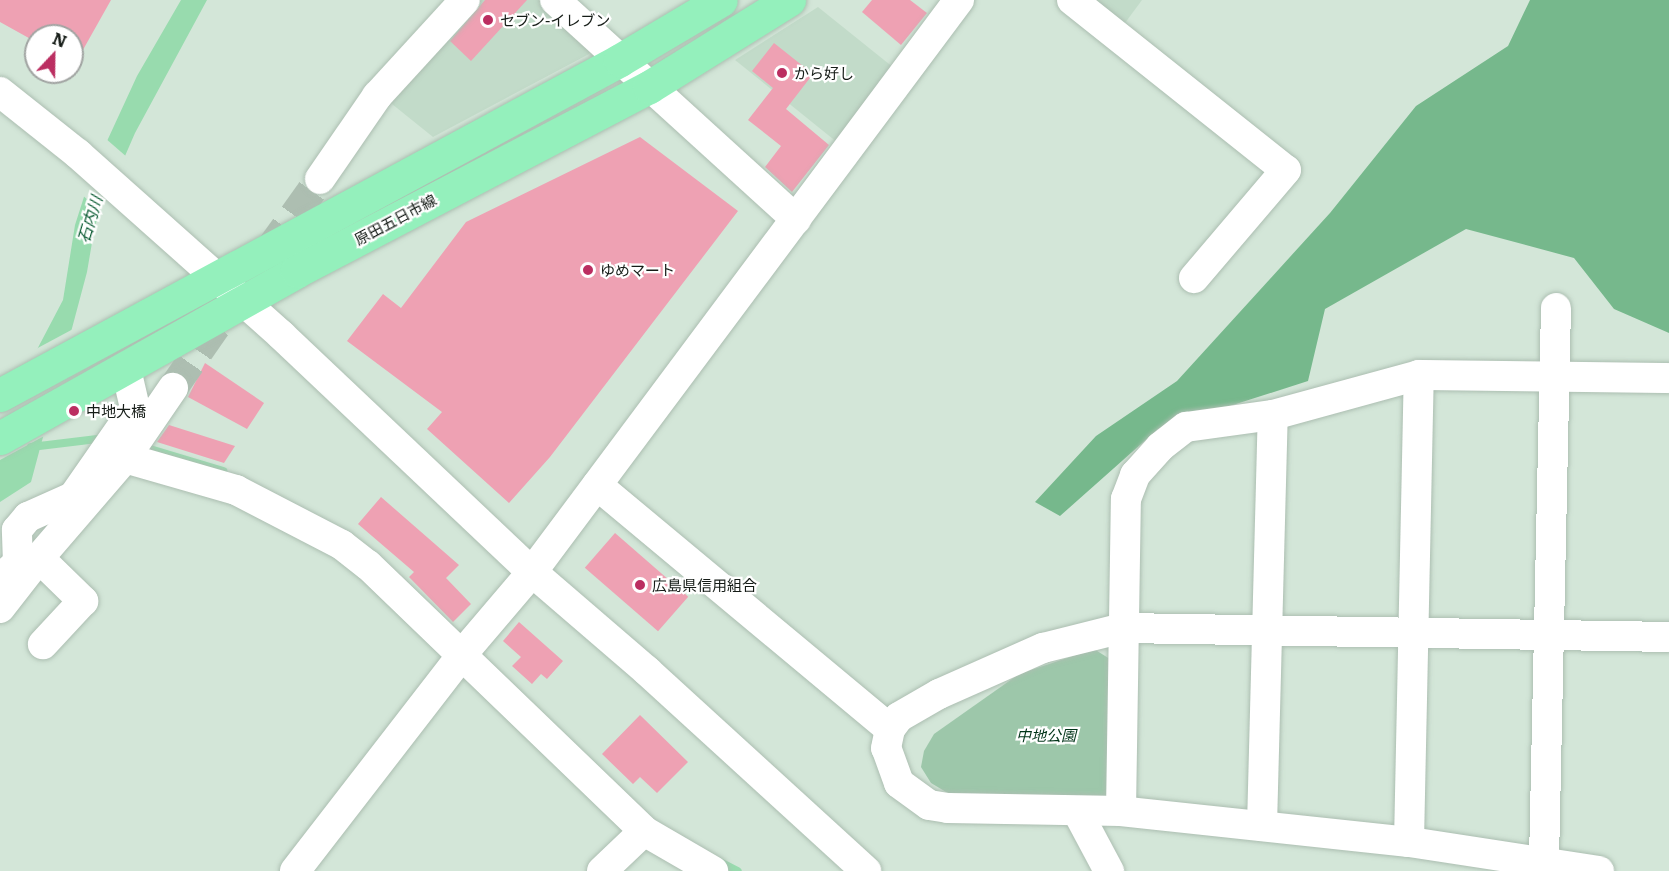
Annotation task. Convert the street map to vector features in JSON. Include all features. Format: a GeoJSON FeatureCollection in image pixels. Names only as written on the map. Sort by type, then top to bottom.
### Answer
{"type":"FeatureCollection","features":[{"type":"Feature","properties":{"kind":"main road"},"geometry":{"type":"LineString","coordinates":[[0,395],[85,352],[620,60],[721,0]]}},
{"type":"Feature","properties":{"kind":"main road","name":"原田五日市線"},"geometry":{"type":"LineString","coordinates":[[0,438],[244,302],[649,87],[789,0]]}},
{"type":"Feature","properties":{"kind":"street"},"geometry":{"type":"LineString","coordinates":[[320,179],[377,96],[465,0]]}},
{"type":"Feature","properties":{"kind":"street"},"geometry":{"type":"LineString","coordinates":[[555,0],[796,219]]}},
{"type":"Feature","properties":{"kind":"street"},"geometry":{"type":"LineString","coordinates":[[295,871],[466,649],[532,572],[959,0]]}},
{"type":"Feature","properties":{"kind":"street"},"geometry":{"type":"LineString","coordinates":[[1072,0],[1287,170],[1194,278]]}},
{"type":"Feature","properties":{"kind":"street"},"geometry":{"type":"LineString","coordinates":[[0,92],[78,154],[244,302],[532,572],[647,671],[866,871]]}},
{"type":"Feature","properties":{"kind":"street"},"geometry":{"type":"LineString","coordinates":[[1544,861],[1556,308]]}},
{"type":"Feature","properties":{"kind":"street"},"geometry":{"type":"LineString","coordinates":[[124,445],[135,408],[126,369]]}},
{"type":"Feature","properties":{"kind":"street"},"geometry":{"type":"LineString","coordinates":[[1409,842],[1419,375]]}},
{"type":"Feature","properties":{"kind":"street"},"geometry":{"type":"LineString","coordinates":[[1121,811],[1126,499],[1134,475],[1186,427],[1273,415],[1419,375],[1669,378]]}},
{"type":"Feature","properties":{"kind":"street"},"geometry":{"type":"LineString","coordinates":[[0,608],[19,567],[173,388]]}},
{"type":"Feature","properties":{"kind":"street"},"geometry":{"type":"LineString","coordinates":[[1262,826],[1273,415]]}},
{"type":"Feature","properties":{"kind":"street"},"geometry":{"type":"LineString","coordinates":[[124,445],[236,490],[342,546],[368,565],[466,649],[644,831],[713,871]]}},
{"type":"Feature","properties":{"kind":"street"},"geometry":{"type":"LineString","coordinates":[[597,485],[890,729]]}},
{"type":"Feature","properties":{"kind":"street"},"geometry":{"type":"LineString","coordinates":[[19,567],[83,601],[43,644]]}},
{"type":"Feature","properties":{"kind":"street"},"geometry":{"type":"LineString","coordinates":[[1599,871],[1409,842],[1121,811],[1078,813],[929,805],[899,783],[889,765],[886,748],[890,729],[899,717],[939,694],[1013,659],[1082,636],[1123,628],[1413,636],[1669,637]]}},
{"type":"Feature","properties":{"kind":"street"},"geometry":{"type":"LineString","coordinates":[[1078,813],[1109,871]]}},
{"type":"Feature","properties":{"kind":"street"},"geometry":{"type":"LineString","coordinates":[[602,871],[644,831]]}},
{"type":"Feature","properties":{"kind":"shaded area"},"geometry":{"type":"Polygon","coordinates":[[[480,0],[543,0],[591,45],[589,54],[433,137],[387,100],[480,0]]]}},
{"type":"Feature","properties":{"kind":"shaded area"},"geometry":{"type":"Polygon","coordinates":[[[1083,0],[1142,0],[1125,23],[1083,0]]]}},
{"type":"Feature","properties":{"kind":"shaded area"},"geometry":{"type":"Polygon","coordinates":[[[1530,0],[1669,0],[1669,333],[1614,309],[1574,258],[1466,229],[1325,309],[1308,381],[1158,429],[1060,516],[1035,502],[1096,436],[1177,381],[1330,213],[1416,106],[1508,46],[1530,0]]]}},
{"type":"Feature","properties":{"kind":"shaded area"},"geometry":{"type":"Polygon","coordinates":[[[818,7],[894,68],[838,143],[735,60],[818,7]]]}},
{"type":"Feature","properties":{"kind":"green space","name":"中地公園"},"geometry":{"type":"Polygon","coordinates":[[[1094,649],[1113,661],[1111,785],[1106,797],[951,795],[931,783],[921,767],[924,751],[934,734],[1019,674],[1094,649]]]}},
{"type":"Feature","properties":{"kind":"water","name":"石内川"},"geometry":{"type":"Polygon","coordinates":[[[181,0],[207,0],[135,133],[95,225],[87,272],[31,482],[0,502],[0,420],[63,300],[75,225],[90,178],[137,76],[181,0]]]}},
{"type":"Feature","properties":{"kind":"pier"},"geometry":{"type":"Polygon","coordinates":[[[105,138],[128,158],[103,213],[81,194],[105,138]]]}},
{"type":"Feature","properties":{"kind":"pier","name":"中地大橋"},"geometry":{"type":"Polygon","coordinates":[[[75,328],[46,435],[0,460],[0,414],[34,350],[75,328]]]}},
{"type":"Feature","properties":{"kind":"building"},"geometry":{"type":"Polygon","coordinates":[[[0,0],[111,0],[84,48],[84,24],[24,24],[24,35],[0,22],[0,0]]]}},
{"type":"Feature","properties":{"kind":"building","name":"セブン-イレブン"},"geometry":{"type":"Polygon","coordinates":[[[485,0],[527,0],[471,61],[450,41],[485,0]]]}},
{"type":"Feature","properties":{"kind":"building"},"geometry":{"type":"Polygon","coordinates":[[[872,0],[910,0],[927,13],[901,45],[862,12],[872,0]]]}},
{"type":"Feature","properties":{"kind":"building"},"geometry":{"type":"Polygon","coordinates":[[[774,43],[813,74],[786,109],[829,145],[792,192],[765,167],[781,146],[748,120],[773,88],[752,71],[774,43]]]}},
{"type":"Feature","properties":{"kind":"building"},"geometry":{"type":"Polygon","coordinates":[[[640,137],[738,211],[550,457],[509,503],[427,429],[442,412],[347,341],[383,294],[401,308],[466,222],[640,137]]]}},
{"type":"Feature","properties":{"kind":"building"},"geometry":{"type":"Polygon","coordinates":[[[205,363],[264,403],[247,429],[188,397],[205,363]]]}},
{"type":"Feature","properties":{"kind":"building"},"geometry":{"type":"Polygon","coordinates":[[[169,425],[235,446],[224,463],[157,442],[169,425]]]}},
{"type":"Feature","properties":{"kind":"building"},"geometry":{"type":"Polygon","coordinates":[[[381,497],[459,565],[446,578],[471,604],[453,622],[409,577],[414,572],[358,524],[381,497]]]}},
{"type":"Feature","properties":{"kind":"building","name":"広島県信用組合"},"geometry":{"type":"Polygon","coordinates":[[[615,533],[688,597],[658,631],[585,568],[615,533]]]}},
{"type":"Feature","properties":{"kind":"building"},"geometry":{"type":"Polygon","coordinates":[[[519,622],[563,661],[547,679],[541,674],[532,684],[512,666],[521,657],[503,641],[519,622]]]}},
{"type":"Feature","properties":{"kind":"building"},"geometry":{"type":"Polygon","coordinates":[[[640,715],[688,762],[657,793],[640,777],[633,784],[602,754],[640,715]]]}},
{"type":"Feature","properties":{"kind":"waterway"},"geometry":{"type":"LineString","coordinates":[[31,447],[105,438]]}},
{"type":"Feature","properties":{"kind":"waterway"},"geometry":{"type":"LineString","coordinates":[[140,446],[223,471]]}},
{"type":"Feature","properties":{"kind":"waterway"},"geometry":{"type":"LineString","coordinates":[[718,861],[738,871]]}},
{"type":"Feature","properties":{"kind":"tunnel"},"geometry":{"type":"LineString","coordinates":[[268,252],[320,179]]}},
{"type":"Feature","properties":{"kind":"tunnel"},"geometry":{"type":"LineString","coordinates":[[173,388],[228,309]]}},
{"type":"Feature","properties":{"kind":"place","name":"セブン-イレブン"},"geometry":{"type":"Point","coordinates":[488,20]}},
{"type":"Feature","properties":{"kind":"place","name":"から好し"},"geometry":{"type":"Point","coordinates":[782,73]}},
{"type":"Feature","properties":{"kind":"place","name":"ゆめマート"},"geometry":{"type":"Point","coordinates":[588,270]}},
{"type":"Feature","properties":{"kind":"place","name":"中地大橋"},"geometry":{"type":"Point","coordinates":[74,411]}},
{"type":"Feature","properties":{"kind":"place","name":"広島県信用組合"},"geometry":{"type":"Point","coordinates":[640,585]}}]}
